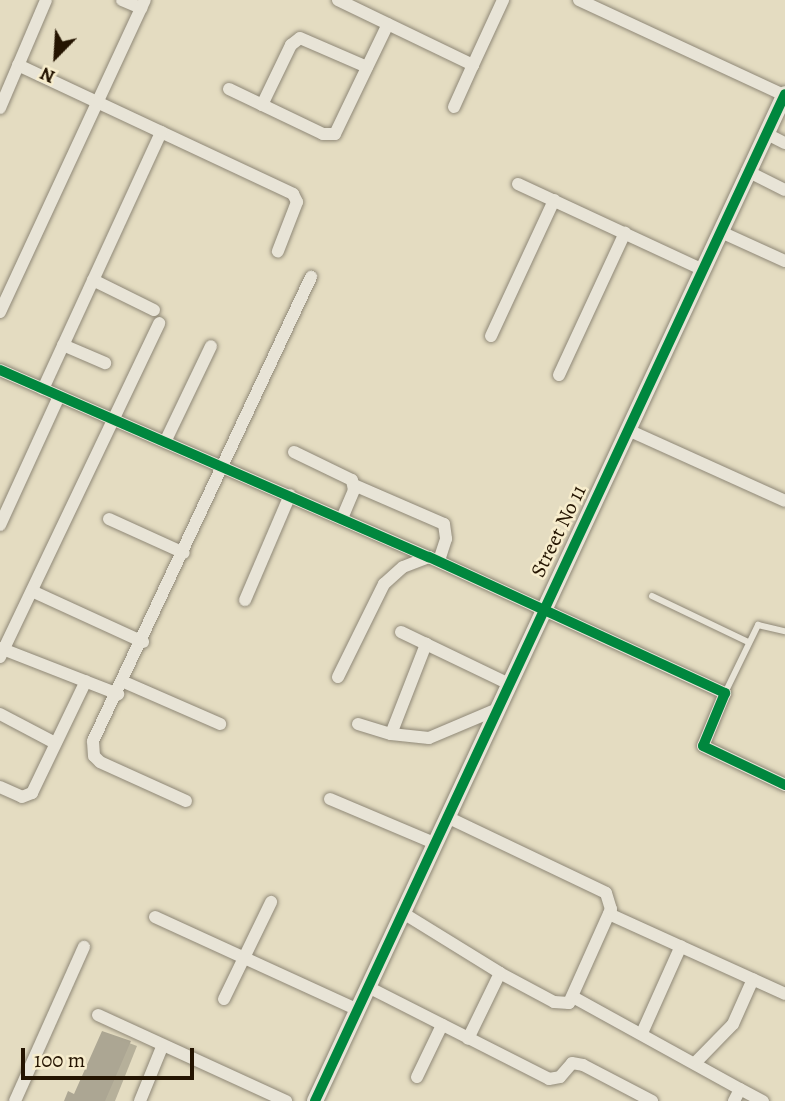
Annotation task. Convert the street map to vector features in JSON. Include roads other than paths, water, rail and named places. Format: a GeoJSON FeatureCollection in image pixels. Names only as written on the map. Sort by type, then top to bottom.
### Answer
{"type":"FeatureCollection","features":[{"type":"Feature","properties":{"kind":"street"},"geometry":{"type":"LineString","coordinates":[[0,108],[46,0]]}},
{"type":"Feature","properties":{"kind":"street"},"geometry":{"type":"LineString","coordinates":[[0,312],[143,4],[122,0]]}},
{"type":"Feature","properties":{"kind":"street"},"geometry":{"type":"LineString","coordinates":[[338,0],[473,65]]}},
{"type":"Feature","properties":{"kind":"street"},"geometry":{"type":"LineString","coordinates":[[454,107],[503,0]]}},
{"type":"Feature","properties":{"kind":"street"},"geometry":{"type":"LineString","coordinates":[[579,0],[785,94]]}},
{"type":"Feature","properties":{"kind":"street"},"geometry":{"type":"LineString","coordinates":[[229,89],[323,134],[335,134],[388,24]]}},
{"type":"Feature","properties":{"kind":"street"},"geometry":{"type":"LineString","coordinates":[[262,104],[291,45],[300,38],[368,67]]}},
{"type":"Feature","properties":{"kind":"street"},"geometry":{"type":"LineString","coordinates":[[18,65],[293,194],[298,202],[278,251]]}},
{"type":"Feature","properties":{"kind":"street","name":"Street No 11"},"geometry":{"type":"LineString","coordinates":[[315,1101],[542,608],[785,94]]}},
{"type":"Feature","properties":{"kind":"street"},"geometry":{"type":"LineString","coordinates":[[43,388],[161,132]]}},
{"type":"Feature","properties":{"kind":"street"},"geometry":{"type":"LineString","coordinates":[[765,133],[785,143]]}},
{"type":"Feature","properties":{"kind":"street"},"geometry":{"type":"LineString","coordinates":[[747,172],[785,190]]}},
{"type":"Feature","properties":{"kind":"street"},"geometry":{"type":"LineString","coordinates":[[519,184],[703,270]]}},
{"type":"Feature","properties":{"kind":"street"},"geometry":{"type":"LineString","coordinates":[[491,336],[554,200]]}},
{"type":"Feature","properties":{"kind":"street"},"geometry":{"type":"LineString","coordinates":[[721,232],[785,261]]}},
{"type":"Feature","properties":{"kind":"street"},"geometry":{"type":"LineString","coordinates":[[559,375],[625,233]]}},
{"type":"Feature","properties":{"kind":"street"},"geometry":{"type":"LineString","coordinates":[[186,801],[94,756],[93,741],[121,688],[312,277]]}},
{"type":"Feature","properties":{"kind":"street"},"geometry":{"type":"LineString","coordinates":[[93,280],[154,310]]}},
{"type":"Feature","properties":{"kind":"street"},"geometry":{"type":"LineString","coordinates":[[159,323],[34,592],[1,651],[86,681],[121,688],[220,724]]}},
{"type":"Feature","properties":{"kind":"street"},"geometry":{"type":"LineString","coordinates":[[63,345],[105,363]]}},
{"type":"Feature","properties":{"kind":"street"},"geometry":{"type":"LineString","coordinates":[[166,440],[211,346]]}},
{"type":"Feature","properties":{"kind":"street"},"geometry":{"type":"LineString","coordinates":[[0,370],[342,518],[725,693],[703,746],[785,785]]}},
{"type":"Feature","properties":{"kind":"street"},"geometry":{"type":"LineString","coordinates":[[0,525],[59,396]]}},
{"type":"Feature","properties":{"kind":"street"},"geometry":{"type":"LineString","coordinates":[[628,430],[785,501]]}},
{"type":"Feature","properties":{"kind":"street"},"geometry":{"type":"LineString","coordinates":[[294,453],[354,485],[444,524],[446,539],[434,559],[402,567],[384,584],[338,677]]}},
{"type":"Feature","properties":{"kind":"street"},"geometry":{"type":"LineString","coordinates":[[342,518],[354,485]]}},
{"type":"Feature","properties":{"kind":"street"},"geometry":{"type":"LineString","coordinates":[[245,600],[290,495]]}},
{"type":"Feature","properties":{"kind":"street"},"geometry":{"type":"LineString","coordinates":[[109,519],[184,553]]}},
{"type":"Feature","properties":{"kind":"street"},"geometry":{"type":"LineString","coordinates":[[34,592],[142,642]]}},
{"type":"Feature","properties":{"kind":"street"},"geometry":{"type":"LineString","coordinates":[[401,632],[507,683]]}},
{"type":"Feature","properties":{"kind":"street"},"geometry":{"type":"LineString","coordinates":[[391,734],[426,644]]}},
{"type":"Feature","properties":{"kind":"street"},"geometry":{"type":"LineString","coordinates":[[0,787],[28,797],[86,681]]}},
{"type":"Feature","properties":{"kind":"street"},"geometry":{"type":"LineString","coordinates":[[358,724],[391,734],[429,738],[494,711]]}},
{"type":"Feature","properties":{"kind":"street"},"geometry":{"type":"LineString","coordinates":[[0,714],[55,743]]}},
{"type":"Feature","properties":{"kind":"street"},"geometry":{"type":"LineString","coordinates":[[330,799],[434,843]]}},
{"type":"Feature","properties":{"kind":"street"},"geometry":{"type":"LineString","coordinates":[[403,912],[500,974],[562,1005],[573,997],[609,914],[606,893],[447,817]]}},
{"type":"Feature","properties":{"kind":"street"},"geometry":{"type":"LineString","coordinates":[[224,999],[271,902]]}},
{"type":"Feature","properties":{"kind":"street"},"geometry":{"type":"LineString","coordinates":[[609,914],[785,994]]}},
{"type":"Feature","properties":{"kind":"street"},"geometry":{"type":"LineString","coordinates":[[155,917],[356,1009]]}},
{"type":"Feature","properties":{"kind":"street"},"geometry":{"type":"LineString","coordinates":[[642,1033],[681,946]]}},
{"type":"Feature","properties":{"kind":"street"},"geometry":{"type":"LineString","coordinates":[[15,1101],[85,947]]}},
{"type":"Feature","properties":{"kind":"street"},"geometry":{"type":"LineString","coordinates":[[468,1039],[500,974]]}},
{"type":"Feature","properties":{"kind":"street"},"geometry":{"type":"LineString","coordinates":[[695,1063],[733,1024],[753,979]]}},
{"type":"Feature","properties":{"kind":"street"},"geometry":{"type":"LineString","coordinates":[[368,987],[549,1079],[560,1077],[567,1066],[577,1063],[635,1097],[652,1101]]}},
{"type":"Feature","properties":{"kind":"street"},"geometry":{"type":"LineString","coordinates":[[573,997],[695,1063],[737,1095],[763,1101]]}},
{"type":"Feature","properties":{"kind":"street"},"geometry":{"type":"LineString","coordinates":[[98,1015],[162,1047],[286,1101]]}},
{"type":"Feature","properties":{"kind":"street"},"geometry":{"type":"LineString","coordinates":[[417,1077],[442,1025]]}},
{"type":"Feature","properties":{"kind":"street"},"geometry":{"type":"LineString","coordinates":[[140,1101],[162,1047]]}},
{"type":"Feature","properties":{"kind":"lane"},"geometry":{"type":"LineString","coordinates":[[652,596],[748,642]]}},
{"type":"Feature","properties":{"kind":"lane"},"geometry":{"type":"LineString","coordinates":[[725,693],[748,642],[764,623],[785,632]]}}]}
